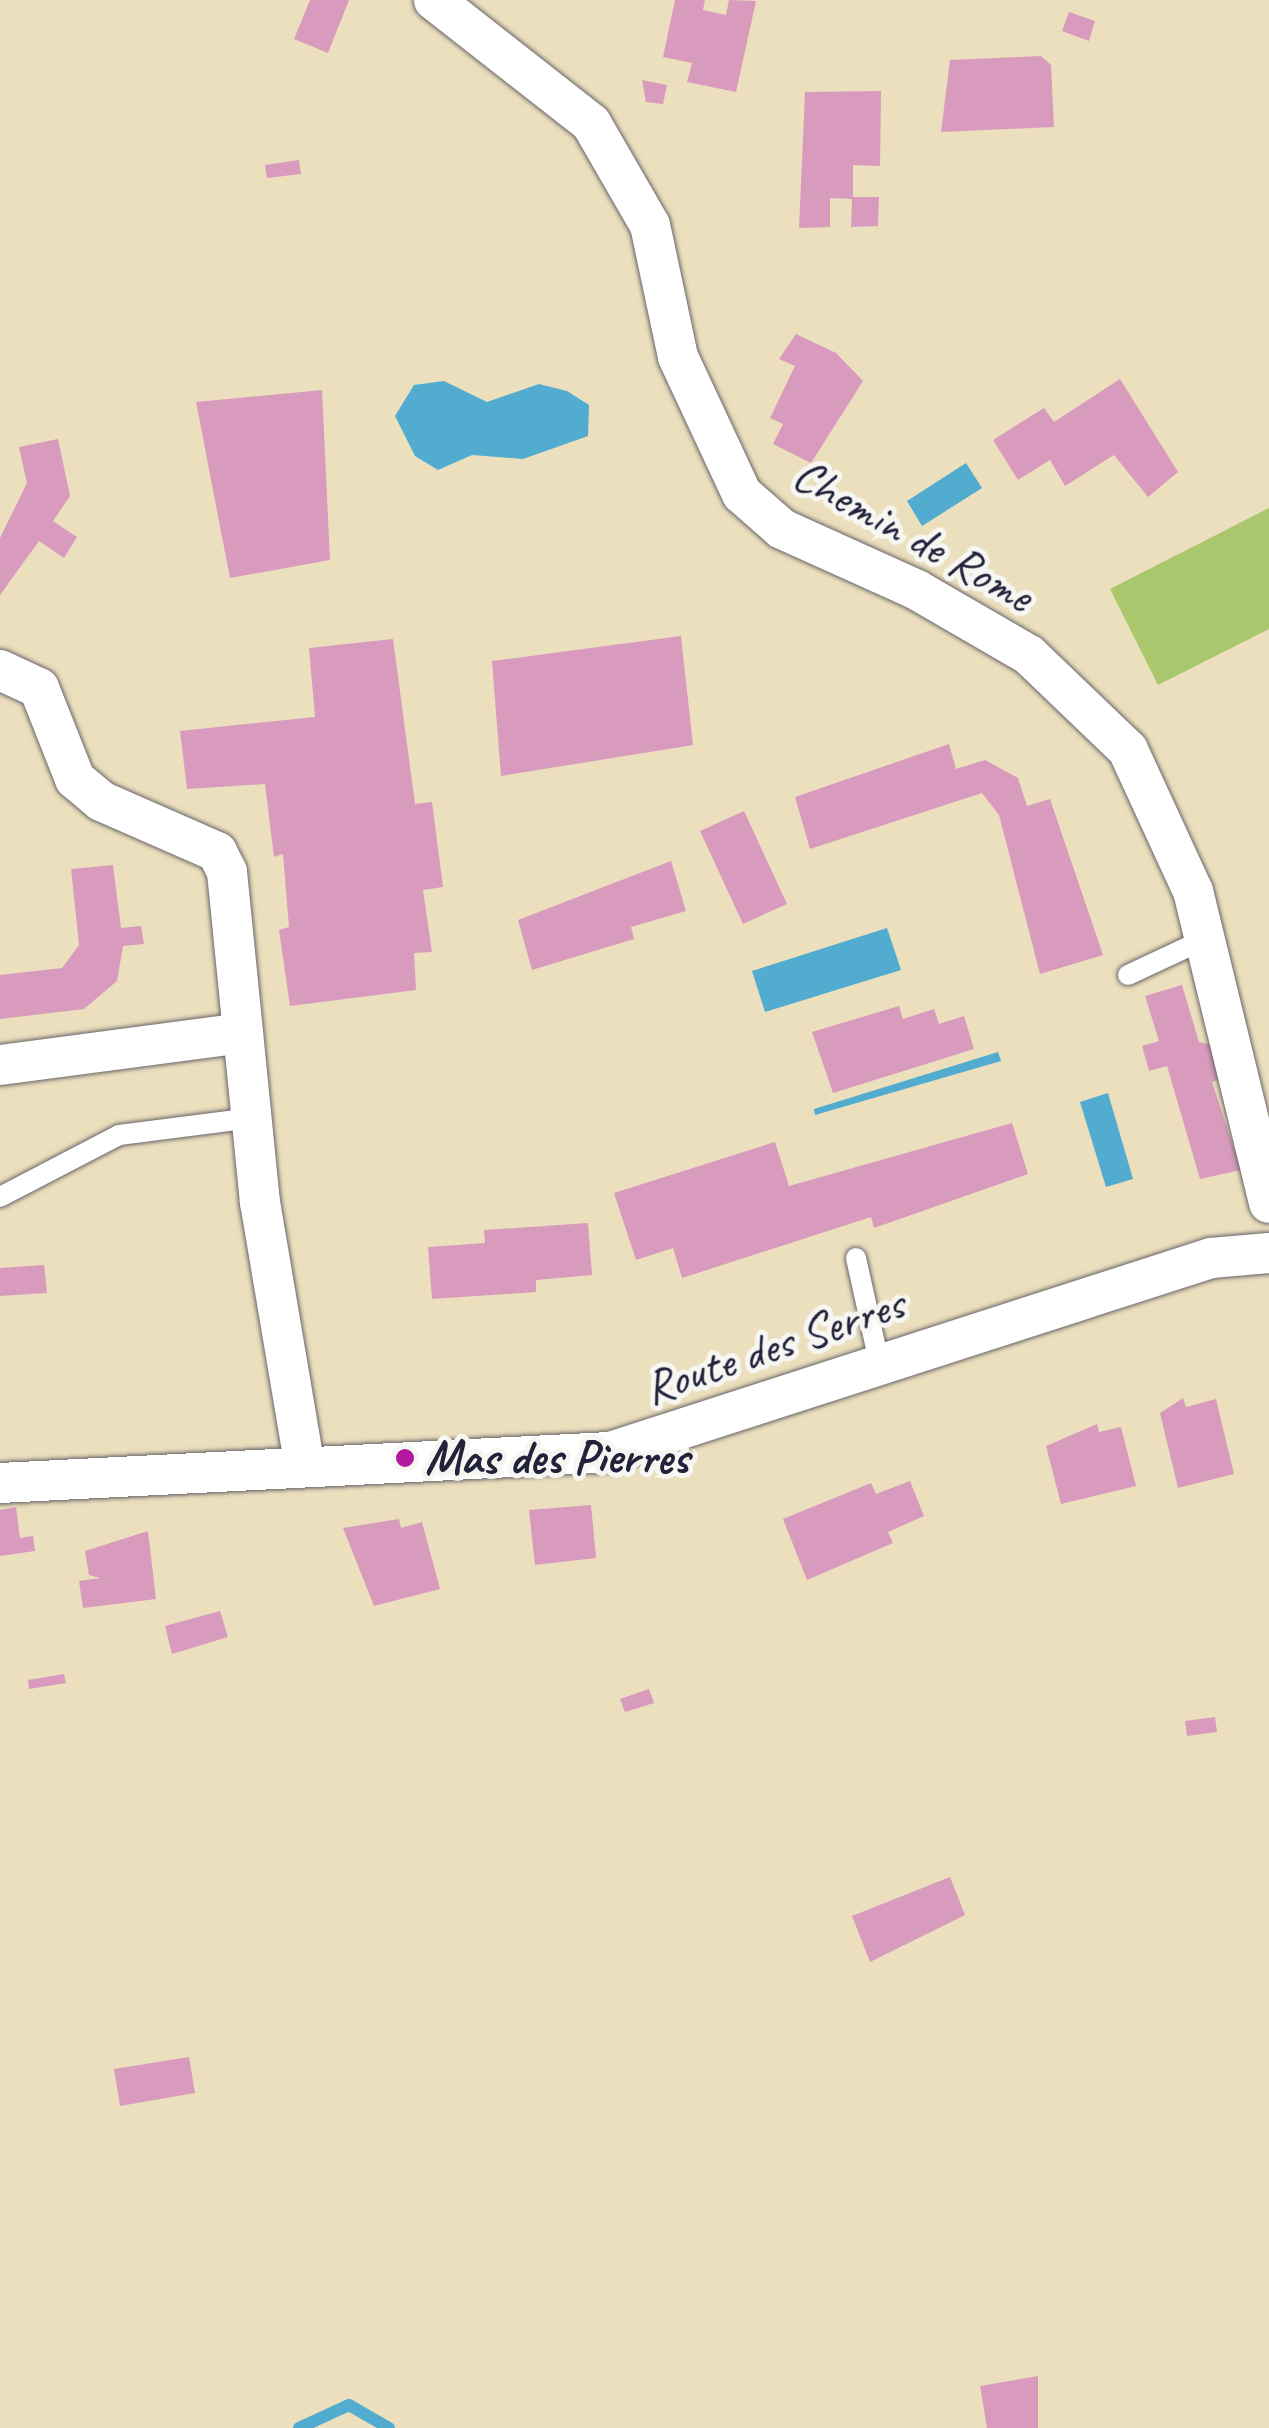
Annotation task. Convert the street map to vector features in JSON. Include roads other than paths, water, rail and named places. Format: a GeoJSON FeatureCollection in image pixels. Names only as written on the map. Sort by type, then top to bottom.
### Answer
{"type":"FeatureCollection","features":[{"type":"Feature","properties":{"kind":"street","name":"Chemin de Rome"},"geometry":{"type":"LineString","coordinates":[[434,0],[591,122],[650,225],[678,357],[742,494],[782,529],[917,590],[1029,655],[1128,750],[1206,938],[1269,1204]]}},
{"type":"Feature","properties":{"kind":"street"},"geometry":{"type":"LineString","coordinates":[[0,670],[40,688],[76,780],[101,801],[217,852],[263,1142],[304,1462]]}},
{"type":"Feature","properties":{"kind":"street"},"geometry":{"type":"LineString","coordinates":[[0,1065],[243,1033]]}},
{"type":"Feature","properties":{"kind":"street","name":"Route des Serres"},"geometry":{"type":"LineString","coordinates":[[0,1483],[304,1462],[610,1452],[879,1362],[1212,1258],[1269,1253]]}},
{"type":"Feature","properties":{"kind":"lane"},"geometry":{"type":"LineString","coordinates":[[1128,975],[1206,938]]}},
{"type":"Feature","properties":{"kind":"lane"},"geometry":{"type":"LineString","coordinates":[[0,1197],[119,1135],[263,1142]]}},
{"type":"Feature","properties":{"kind":"lane"},"geometry":{"type":"LineString","coordinates":[[856,1258],[879,1362]]}},
{"type":"Feature","properties":{"kind":"water"},"geometry":{"type":"Polygon","coordinates":[[[444,381],[487,402],[539,384],[567,391],[589,405],[588,436],[523,459],[472,455],[438,470],[415,456],[395,416],[414,385],[444,381]]]}},
{"type":"Feature","properties":{"kind":"water"},"geometry":{"type":"Polygon","coordinates":[[[966,463],[982,488],[922,526],[907,501],[966,463]]]}},
{"type":"Feature","properties":{"kind":"water"},"geometry":{"type":"Polygon","coordinates":[[[887,928],[901,970],[765,1012],[752,971],[887,928]]]}},
{"type":"Feature","properties":{"kind":"water"},"geometry":{"type":"Polygon","coordinates":[[[998,1052],[1001,1061],[815,1115],[814,1109],[998,1052]]]}},
{"type":"Feature","properties":{"kind":"water"},"geometry":{"type":"Polygon","coordinates":[[[1108,1093],[1133,1179],[1106,1187],[1080,1102],[1108,1093]]]}},
{"type":"Feature","properties":{"kind":"waterway"},"geometry":{"type":"LineString","coordinates":[[299,2428],[349,2405],[389,2428]]}},
{"type":"Feature","properties":{"kind":"place","name":"Mas des Pierres"},"geometry":{"type":"Point","coordinates":[405,1458]}}]}
